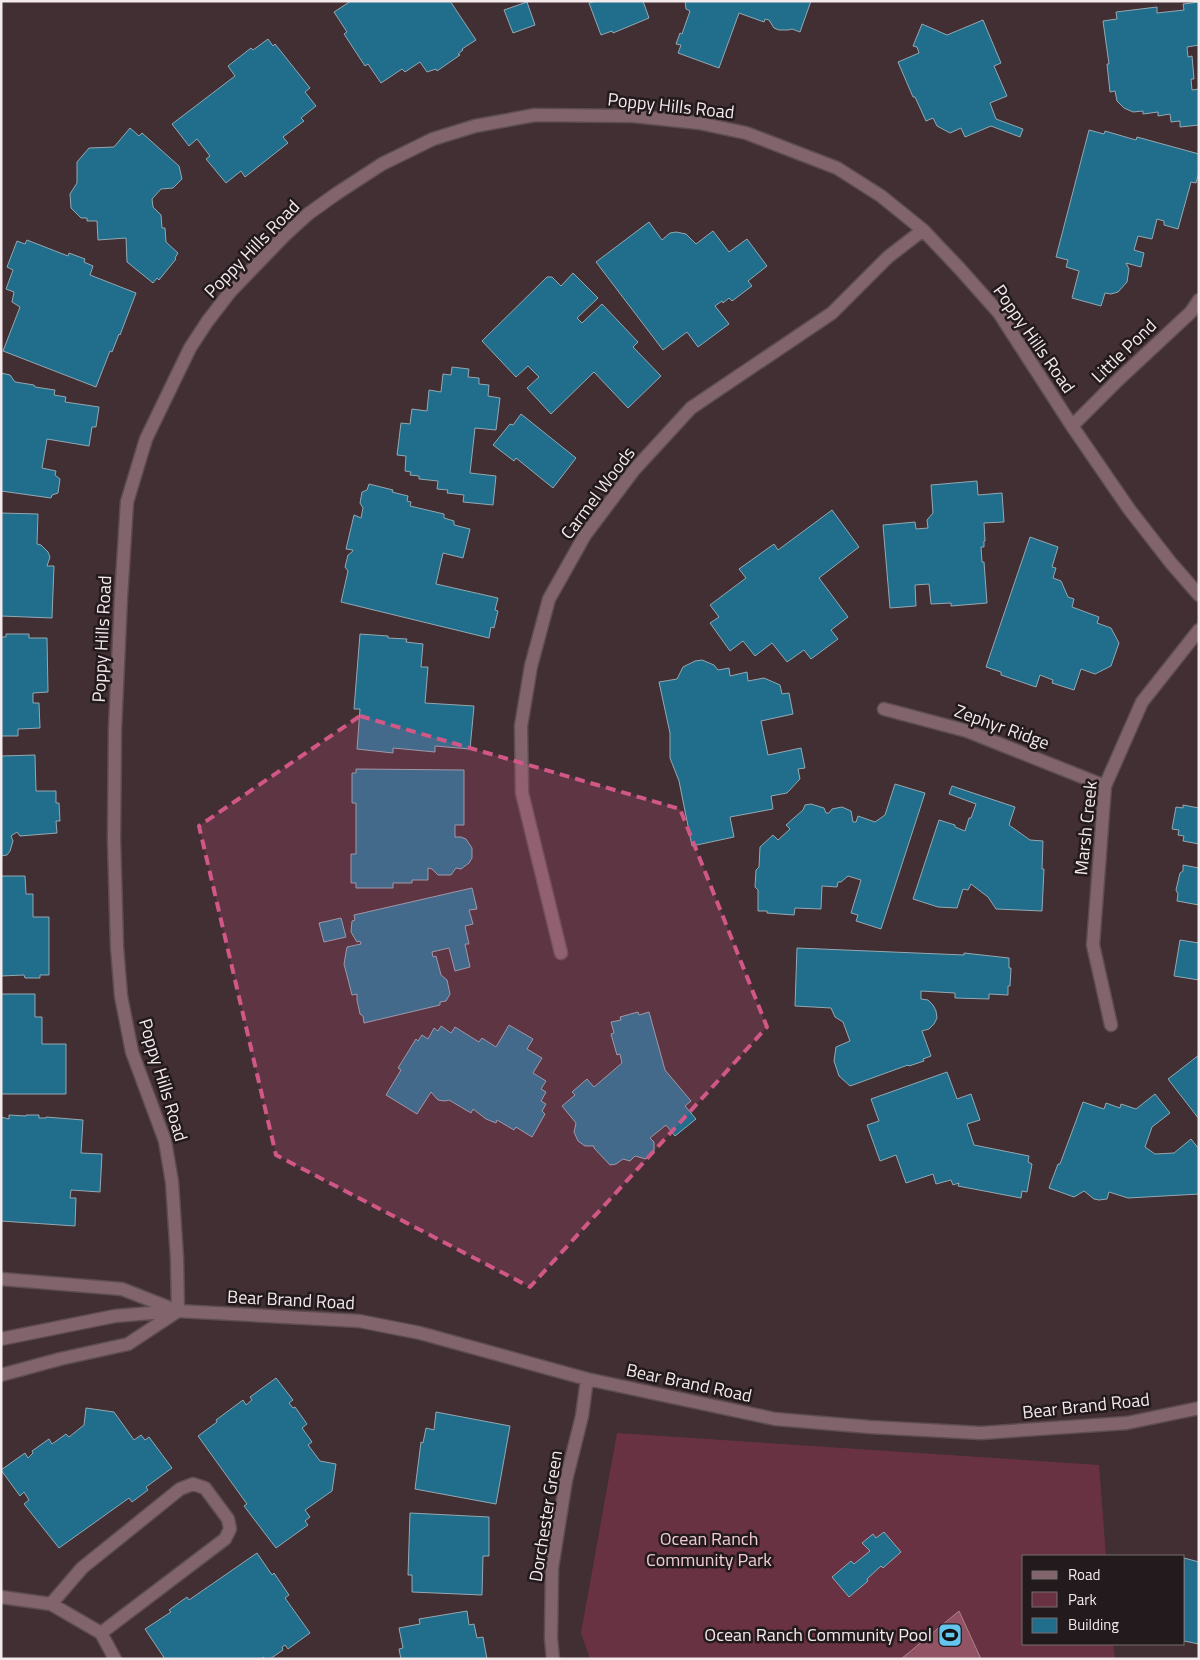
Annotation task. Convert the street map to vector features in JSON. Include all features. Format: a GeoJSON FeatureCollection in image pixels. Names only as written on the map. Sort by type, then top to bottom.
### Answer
{"type":"FeatureCollection","features":[{"type":"Feature","properties":{"kind":"street","name":"Poppy Hills Road"},"geometry":{"type":"LineString","coordinates":[[178,1311],[172,1182],[165,1141],[132,1052],[121,996],[116,947],[115,729],[127,502],[146,439],[190,348],[207,322],[230,292],[308,214],[336,194],[382,164],[433,139],[475,126],[535,115],[633,116],[699,123],[746,133],[837,168],[881,196],[922,230],[960,268],[998,313],[1072,426],[1130,509],[1171,563],[1199,594]]}},
{"type":"Feature","properties":{"kind":"street","name":"Carmel Woods"},"geometry":{"type":"LineString","coordinates":[[561,953],[522,793],[521,726],[530,666],[549,599],[584,535],[634,470],[691,408],[832,313],[888,257],[922,230]]}},
{"type":"Feature","properties":{"kind":"street","name":"Little Pond"},"geometry":{"type":"LineString","coordinates":[[1072,426],[1191,312],[1199,300]]}},
{"type":"Feature","properties":{"kind":"street","name":"Marsh Creek"},"geometry":{"type":"LineString","coordinates":[[1111,1026],[1093,945],[1105,786],[1142,702],[1199,630]]}},
{"type":"Feature","properties":{"kind":"street","name":"Zephyr Ridge"},"geometry":{"type":"LineString","coordinates":[[884,709],[967,731],[1105,786]]}},
{"type":"Feature","properties":{"kind":"street","name":"Bear Brand Road"},"geometry":{"type":"LineString","coordinates":[[1,1279],[122,1289],[178,1311],[359,1321],[420,1333],[587,1379],[776,1419],[870,1427],[981,1433],[1127,1423],[1199,1408]]}},
{"type":"Feature","properties":{"kind":"street"},"geometry":{"type":"LineString","coordinates":[[1,1339],[115,1316],[178,1311]]}},
{"type":"Feature","properties":{"kind":"street"},"geometry":{"type":"LineString","coordinates":[[1,1375],[60,1359],[128,1344],[178,1311]]}},
{"type":"Feature","properties":{"kind":"street","name":"Dorchester Green"},"geometry":{"type":"LineString","coordinates":[[553,1659],[551,1639],[552,1568],[566,1480],[582,1416],[587,1379]]}},
{"type":"Feature","properties":{"kind":"street"},"geometry":{"type":"LineString","coordinates":[[51,1604],[82,1568],[180,1489],[192,1484],[205,1488],[228,1519],[230,1529],[225,1539],[101,1633]]}},
{"type":"Feature","properties":{"kind":"street"},"geometry":{"type":"LineString","coordinates":[[1,1597],[51,1604],[101,1633],[115,1659]]}},
{"type":"Feature","properties":{"kind":"highlighted area"},"geometry":{"type":"Polygon","coordinates":[[[360,716],[680,809],[767,1027],[530,1287],[276,1155],[199,826],[360,716]]]}},
{"type":"Feature","properties":{"kind":"green space","name":"Ocean Ranch Community Park"},"geometry":{"type":"Polygon","coordinates":[[[617,1433],[1099,1465],[1106,1555],[1022,1555],[1022,1645],[1113,1645],[1115,1659],[590,1659],[581,1633],[617,1433]]]}},
{"type":"Feature","properties":{"kind":"shaded area","name":"Ocean Ranch Community Pool"},"geometry":{"type":"Polygon","coordinates":[[[959,1611],[981,1659],[901,1659],[959,1611]]]}},
{"type":"Feature","properties":{"kind":"building"},"geometry":{"type":"Polygon","coordinates":[[[351,1],[450,1],[476,40],[462,49],[458,54],[460,55],[437,71],[436,69],[427,72],[420,62],[405,72],[402,69],[381,83],[368,64],[365,66],[344,34],[347,32],[334,12],[351,1]]]}},
{"type":"Feature","properties":{"kind":"building"},"geometry":{"type":"Polygon","coordinates":[[[596,1],[643,1],[649,18],[613,33],[612,31],[601,35],[589,3],[596,1]]]}},
{"type":"Feature","properties":{"kind":"building"},"geometry":{"type":"Polygon","coordinates":[[[685,1],[811,1],[800,32],[792,29],[779,30],[774,28],[769,20],[765,19],[764,22],[739,13],[719,68],[678,53],[681,45],[676,44],[680,33],[682,34],[690,11],[686,9],[685,1]]]}},
{"type":"Feature","properties":{"kind":"building"},"geometry":{"type":"Polygon","coordinates":[[[527,2],[535,25],[513,33],[504,10],[527,2]]]}},
{"type":"Feature","properties":{"kind":"building"},"geometry":{"type":"Polygon","coordinates":[[[1199,2],[1199,45],[1187,47],[1188,57],[1192,56],[1194,79],[1191,79],[1192,90],[1199,89],[1199,125],[1180,127],[1180,121],[1171,122],[1170,114],[1158,116],[1158,112],[1143,114],[1143,111],[1133,112],[1124,108],[1117,101],[1115,91],[1110,92],[1107,64],[1109,64],[1103,21],[1117,19],[1116,12],[1157,7],[1157,13],[1184,10],[1183,4],[1199,2]]]}},
{"type":"Feature","properties":{"kind":"building"},"geometry":{"type":"Polygon","coordinates":[[[983,20],[1001,63],[994,66],[1007,96],[990,103],[996,119],[1023,129],[1020,137],[991,126],[965,137],[961,128],[950,133],[937,126],[933,118],[926,121],[898,62],[919,53],[917,47],[913,46],[922,24],[947,35],[983,20]]]}},
{"type":"Feature","properties":{"kind":"building"},"geometry":{"type":"Polygon","coordinates":[[[268,39],[273,46],[275,44],[310,88],[305,92],[316,106],[301,118],[304,121],[283,137],[288,143],[245,177],[241,171],[226,183],[206,159],[210,156],[197,139],[189,146],[172,124],[235,76],[228,66],[251,48],[253,50],[268,39]]]}},
{"type":"Feature","properties":{"kind":"building"},"geometry":{"type":"Polygon","coordinates":[[[130,128],[139,136],[142,133],[179,166],[182,179],[173,188],[161,189],[152,199],[153,207],[161,215],[162,228],[165,228],[166,242],[178,253],[176,259],[159,280],[157,278],[153,283],[127,262],[126,238],[98,240],[97,221],[87,221],[87,218],[81,218],[71,208],[70,194],[77,183],[77,162],[89,148],[114,147],[130,128]]]}},
{"type":"Feature","properties":{"kind":"building"},"geometry":{"type":"Polygon","coordinates":[[[1089,130],[1104,134],[1105,131],[1136,140],[1137,137],[1199,154],[1199,172],[1196,183],[1191,182],[1178,229],[1164,225],[1164,221],[1157,219],[1152,239],[1138,236],[1134,250],[1144,253],[1141,267],[1126,263],[1129,269],[1127,282],[1118,292],[1105,293],[1101,306],[1072,298],[1079,271],[1066,267],[1068,260],[1056,257],[1089,130]]]}},
{"type":"Feature","properties":{"kind":"building"},"geometry":{"type":"Polygon","coordinates":[[[649,222],[662,240],[670,233],[676,232],[686,234],[696,244],[713,231],[729,252],[747,239],[767,266],[748,281],[752,286],[732,301],[729,298],[715,306],[729,324],[698,347],[687,332],[663,350],[596,262],[649,222]]]}},
{"type":"Feature","properties":{"kind":"building"},"geometry":{"type":"Polygon","coordinates":[[[27,240],[68,256],[69,253],[85,259],[84,262],[93,266],[90,275],[136,293],[120,335],[112,352],[110,351],[96,387],[3,351],[20,307],[12,302],[14,292],[6,289],[13,270],[7,267],[17,241],[25,244],[27,240]]]}},
{"type":"Feature","properties":{"kind":"building"},"geometry":{"type":"Polygon","coordinates":[[[573,273],[598,298],[577,318],[582,323],[602,304],[638,342],[633,347],[661,376],[628,408],[594,372],[551,414],[527,388],[539,377],[528,366],[516,377],[482,341],[547,277],[552,277],[561,286],[573,273]]]}},
{"type":"Feature","properties":{"kind":"building"},"geometry":{"type":"Polygon","coordinates":[[[452,367],[469,369],[468,377],[479,378],[479,384],[489,385],[488,396],[500,398],[496,430],[475,428],[470,473],[496,476],[493,505],[463,502],[464,495],[447,493],[448,490],[437,489],[438,481],[419,479],[419,476],[410,475],[411,472],[405,471],[406,456],[397,455],[401,423],[410,424],[412,409],[427,411],[429,390],[441,392],[443,374],[451,375],[452,367]]]}},
{"type":"Feature","properties":{"kind":"building"},"geometry":{"type":"Polygon","coordinates":[[[1,373],[10,375],[15,382],[55,390],[54,395],[66,397],[65,402],[99,407],[96,427],[92,427],[89,446],[47,439],[42,468],[56,471],[55,475],[60,479],[58,493],[52,495],[51,498],[1,491],[1,373]]]}},
{"type":"Feature","properties":{"kind":"building"},"geometry":{"type":"Polygon","coordinates":[[[521,414],[576,458],[553,488],[516,458],[514,461],[493,445],[521,414]]]}},
{"type":"Feature","properties":{"kind":"building"},"geometry":{"type":"Polygon","coordinates":[[[977,481],[978,495],[1002,493],[1004,522],[984,523],[985,541],[984,547],[981,547],[987,603],[951,606],[951,603],[931,604],[929,584],[915,585],[916,606],[890,608],[883,525],[915,522],[916,529],[928,528],[927,520],[933,513],[931,485],[977,481]]]}},
{"type":"Feature","properties":{"kind":"building"},"geometry":{"type":"Polygon","coordinates":[[[369,484],[408,496],[407,501],[411,502],[410,506],[444,514],[444,518],[454,521],[454,525],[470,529],[463,558],[443,553],[436,584],[498,598],[495,610],[498,611],[494,628],[491,627],[489,638],[341,602],[348,571],[345,567],[348,555],[353,550],[346,549],[354,515],[361,518],[363,508],[360,503],[362,492],[367,490],[369,484]]]}},
{"type":"Feature","properties":{"kind":"building"},"geometry":{"type":"Polygon","coordinates":[[[832,510],[859,547],[819,578],[848,617],[831,630],[838,639],[811,659],[804,650],[787,662],[772,643],[755,656],[743,641],[730,651],[710,623],[719,617],[710,605],[746,578],[739,569],[774,544],[778,550],[832,510]]]}},
{"type":"Feature","properties":{"kind":"building"},"geometry":{"type":"Polygon","coordinates":[[[1,513],[38,514],[37,544],[41,545],[48,552],[50,557],[47,566],[54,566],[52,618],[1,616],[1,513]]]}},
{"type":"Feature","properties":{"kind":"building"},"geometry":{"type":"Polygon","coordinates":[[[1030,537],[1058,547],[1052,567],[1056,568],[1053,578],[1061,581],[1068,597],[1074,599],[1072,607],[1099,617],[1097,623],[1111,628],[1119,643],[1111,666],[1095,674],[1081,669],[1074,690],[1052,683],[1053,680],[1040,675],[1036,687],[1001,675],[1001,672],[986,667],[1030,537]]]}},
{"type":"Feature","properties":{"kind":"building"},"geometry":{"type":"Polygon","coordinates":[[[6,634],[29,634],[29,638],[47,638],[48,692],[33,693],[33,703],[39,703],[40,728],[18,729],[18,736],[1,736],[1,637],[6,637],[6,634]]]}},
{"type":"Feature","properties":{"kind":"building"},"geometry":{"type":"Polygon","coordinates":[[[360,634],[407,639],[406,642],[423,644],[421,667],[428,667],[425,703],[474,706],[470,749],[435,746],[435,752],[393,748],[393,753],[357,749],[360,709],[354,709],[360,634]]]}},
{"type":"Feature","properties":{"kind":"building"},"geometry":{"type":"Polygon","coordinates":[[[702,660],[714,665],[718,670],[729,668],[730,676],[747,672],[748,681],[764,678],[780,685],[782,694],[789,693],[793,714],[761,721],[768,755],[801,748],[805,768],[798,769],[800,779],[787,793],[771,796],[773,809],[730,817],[734,837],[692,846],[679,781],[670,758],[670,733],[659,682],[677,679],[683,667],[702,660]]]}},
{"type":"Feature","properties":{"kind":"building"},"geometry":{"type":"Polygon","coordinates":[[[35,755],[36,791],[56,791],[56,803],[59,803],[60,821],[56,821],[57,833],[20,836],[17,832],[11,836],[13,841],[10,851],[7,855],[1,856],[1,756],[35,755]]]}},
{"type":"Feature","properties":{"kind":"building"},"geometry":{"type":"Polygon","coordinates":[[[356,769],[464,770],[464,825],[455,825],[455,837],[466,839],[472,848],[472,858],[469,863],[461,869],[456,868],[451,875],[438,875],[428,868],[428,880],[412,880],[412,883],[393,883],[393,888],[356,888],[356,883],[351,883],[351,854],[356,854],[356,803],[352,803],[352,773],[356,773],[356,769]]]}},
{"type":"Feature","properties":{"kind":"building"},"geometry":{"type":"Polygon","coordinates":[[[895,784],[925,793],[881,929],[856,921],[858,915],[851,913],[861,880],[848,876],[841,882],[838,882],[837,887],[822,886],[821,909],[795,908],[794,915],[758,911],[758,890],[755,887],[760,847],[773,835],[778,840],[790,829],[786,825],[803,810],[805,805],[811,804],[824,808],[826,813],[829,813],[832,809],[842,807],[851,811],[853,822],[856,822],[858,816],[875,822],[885,815],[895,784]]]}},
{"type":"Feature","properties":{"kind":"building"},"geometry":{"type":"Polygon","coordinates":[[[952,786],[1015,807],[1009,825],[1030,840],[1043,841],[1042,911],[996,909],[988,897],[971,884],[968,890],[963,889],[957,908],[938,907],[913,899],[939,820],[955,825],[955,827],[965,831],[976,804],[949,794],[952,786]]]}},
{"type":"Feature","properties":{"kind":"building"},"geometry":{"type":"Polygon","coordinates":[[[1183,805],[1199,808],[1199,844],[1183,841],[1184,836],[1178,835],[1179,830],[1172,829],[1176,807],[1183,808],[1183,805]]]}},
{"type":"Feature","properties":{"kind":"building"},"geometry":{"type":"Polygon","coordinates":[[[1183,865],[1199,868],[1199,905],[1177,901],[1178,894],[1176,890],[1180,873],[1183,871],[1183,865]]]}},
{"type":"Feature","properties":{"kind":"building"},"geometry":{"type":"Polygon","coordinates":[[[1,876],[25,876],[26,894],[33,894],[33,917],[49,917],[49,975],[40,975],[40,978],[25,978],[24,975],[1,976],[1,876]]]}},
{"type":"Feature","properties":{"kind":"building"},"geometry":{"type":"Polygon","coordinates":[[[472,888],[477,909],[469,910],[473,924],[465,926],[469,944],[465,944],[470,967],[455,971],[449,948],[432,952],[433,957],[436,956],[441,975],[447,980],[450,994],[446,1001],[440,1002],[440,1005],[364,1023],[363,1016],[360,1014],[357,994],[352,995],[344,964],[347,947],[361,944],[360,941],[357,942],[351,932],[352,921],[355,920],[354,915],[472,888]]]}},
{"type":"Feature","properties":{"kind":"building"},"geometry":{"type":"Polygon","coordinates":[[[341,918],[346,937],[324,942],[319,923],[341,918]]]}},
{"type":"Feature","properties":{"kind":"building"},"geometry":{"type":"Polygon","coordinates":[[[1180,940],[1199,943],[1199,980],[1174,976],[1180,940]]]}},
{"type":"Feature","properties":{"kind":"building"},"geometry":{"type":"Polygon","coordinates":[[[797,948],[964,955],[964,953],[1009,958],[1009,968],[1011,968],[1010,986],[1008,986],[1008,995],[989,994],[989,999],[955,998],[955,993],[921,991],[921,999],[928,1000],[936,1011],[937,1018],[934,1024],[929,1029],[922,1031],[931,1056],[923,1059],[924,1061],[850,1086],[839,1076],[834,1061],[836,1047],[850,1041],[843,1022],[835,1017],[831,1008],[795,1006],[797,948]]]}},
{"type":"Feature","properties":{"kind":"building"},"geometry":{"type":"Polygon","coordinates":[[[1,994],[35,994],[35,1017],[42,1017],[42,1044],[66,1044],[66,1094],[1,1094],[1,994]]]}},
{"type":"Feature","properties":{"kind":"building"},"geometry":{"type":"Polygon","coordinates":[[[638,1012],[639,1015],[649,1012],[665,1070],[691,1101],[685,1106],[696,1119],[675,1136],[666,1125],[650,1138],[654,1142],[654,1152],[646,1159],[635,1156],[630,1161],[623,1159],[616,1164],[610,1165],[594,1146],[585,1146],[578,1141],[574,1132],[576,1123],[562,1106],[575,1095],[572,1092],[587,1079],[594,1087],[622,1063],[620,1054],[617,1055],[611,1034],[614,1033],[611,1022],[621,1020],[620,1017],[638,1012]]]}},
{"type":"Feature","properties":{"kind":"building"},"geometry":{"type":"Polygon","coordinates":[[[509,1025],[533,1039],[527,1049],[542,1058],[533,1073],[546,1081],[541,1089],[546,1092],[541,1101],[546,1104],[542,1111],[545,1114],[532,1137],[516,1127],[514,1130],[497,1120],[496,1123],[486,1119],[473,1109],[471,1113],[449,1100],[438,1100],[431,1092],[417,1114],[386,1095],[401,1070],[398,1068],[416,1039],[418,1041],[422,1035],[428,1039],[434,1028],[438,1031],[441,1026],[451,1033],[455,1027],[479,1042],[482,1038],[496,1047],[509,1025]]]}},
{"type":"Feature","properties":{"kind":"building"},"geometry":{"type":"Polygon","coordinates":[[[1199,1055],[1199,1119],[1168,1079],[1199,1055]]]}},
{"type":"Feature","properties":{"kind":"building"},"geometry":{"type":"Polygon","coordinates":[[[947,1072],[957,1099],[971,1094],[980,1120],[967,1124],[974,1145],[1029,1156],[1028,1162],[1032,1164],[1027,1192],[1022,1191],[1021,1198],[958,1186],[959,1183],[953,1185],[951,1180],[936,1184],[933,1174],[906,1183],[896,1155],[880,1161],[867,1125],[879,1121],[871,1099],[947,1072]]]}},
{"type":"Feature","properties":{"kind":"building"},"geometry":{"type":"Polygon","coordinates":[[[1155,1094],[1170,1113],[1152,1127],[1145,1147],[1155,1154],[1174,1153],[1191,1139],[1199,1149],[1199,1194],[1128,1198],[1109,1192],[1107,1199],[1099,1200],[1094,1199],[1084,1191],[1074,1197],[1049,1188],[1083,1102],[1104,1109],[1106,1103],[1120,1108],[1121,1104],[1136,1109],[1155,1094]]]}},
{"type":"Feature","properties":{"kind":"building"},"geometry":{"type":"Polygon","coordinates":[[[9,1115],[39,1115],[39,1118],[83,1120],[81,1153],[102,1154],[100,1192],[71,1190],[70,1198],[76,1198],[75,1226],[1,1221],[1,1117],[9,1119],[9,1115]]]}},
{"type":"Feature","properties":{"kind":"building"},"geometry":{"type":"Polygon","coordinates":[[[276,1378],[293,1400],[289,1403],[293,1408],[295,1407],[307,1424],[302,1428],[312,1442],[308,1445],[320,1461],[336,1464],[332,1491],[305,1510],[310,1517],[305,1521],[308,1525],[276,1548],[244,1506],[247,1504],[198,1436],[243,1400],[246,1405],[252,1400],[250,1397],[276,1378]]]}},
{"type":"Feature","properties":{"kind":"building"},"geometry":{"type":"Polygon","coordinates":[[[86,1408],[114,1412],[134,1440],[141,1435],[145,1440],[149,1437],[172,1468],[146,1487],[148,1490],[132,1502],[129,1498],[59,1548],[24,1504],[29,1500],[24,1492],[20,1496],[1,1470],[25,1453],[28,1458],[33,1453],[32,1451],[49,1439],[52,1444],[66,1434],[69,1437],[84,1425],[86,1408]]]}},
{"type":"Feature","properties":{"kind":"building"},"geometry":{"type":"Polygon","coordinates":[[[436,1412],[510,1426],[496,1504],[415,1489],[421,1442],[423,1443],[426,1428],[434,1430],[436,1412]]]}},
{"type":"Feature","properties":{"kind":"building"},"geometry":{"type":"Polygon","coordinates":[[[410,1513],[489,1517],[489,1556],[483,1556],[482,1595],[412,1592],[412,1575],[408,1575],[410,1513]]]}},
{"type":"Feature","properties":{"kind":"building"},"geometry":{"type":"Polygon","coordinates":[[[884,1532],[901,1552],[883,1568],[881,1566],[867,1579],[868,1581],[849,1597],[832,1577],[851,1561],[854,1564],[870,1551],[862,1543],[873,1534],[876,1538],[884,1532]]]}},
{"type":"Feature","properties":{"kind":"building"},"geometry":{"type":"Polygon","coordinates":[[[257,1553],[289,1595],[285,1598],[310,1633],[288,1649],[285,1645],[282,1647],[283,1650],[270,1659],[263,1657],[261,1659],[165,1659],[145,1629],[171,1612],[169,1610],[187,1597],[189,1600],[257,1553]]]}},
{"type":"Feature","properties":{"kind":"building"},"geometry":{"type":"Polygon","coordinates":[[[1185,1558],[1199,1562],[1199,1644],[1185,1641],[1185,1558]]]}},
{"type":"Feature","properties":{"kind":"building"},"geometry":{"type":"Polygon","coordinates":[[[467,1611],[469,1625],[474,1624],[477,1638],[483,1637],[487,1659],[401,1659],[399,1649],[403,1648],[399,1628],[420,1624],[419,1619],[467,1611]]]}},
{"type":"Feature","properties":{"kind":"place","name":"Ocean Ranch Community Pool"},"geometry":{"type":"Point","coordinates":[950,1635]}}]}
